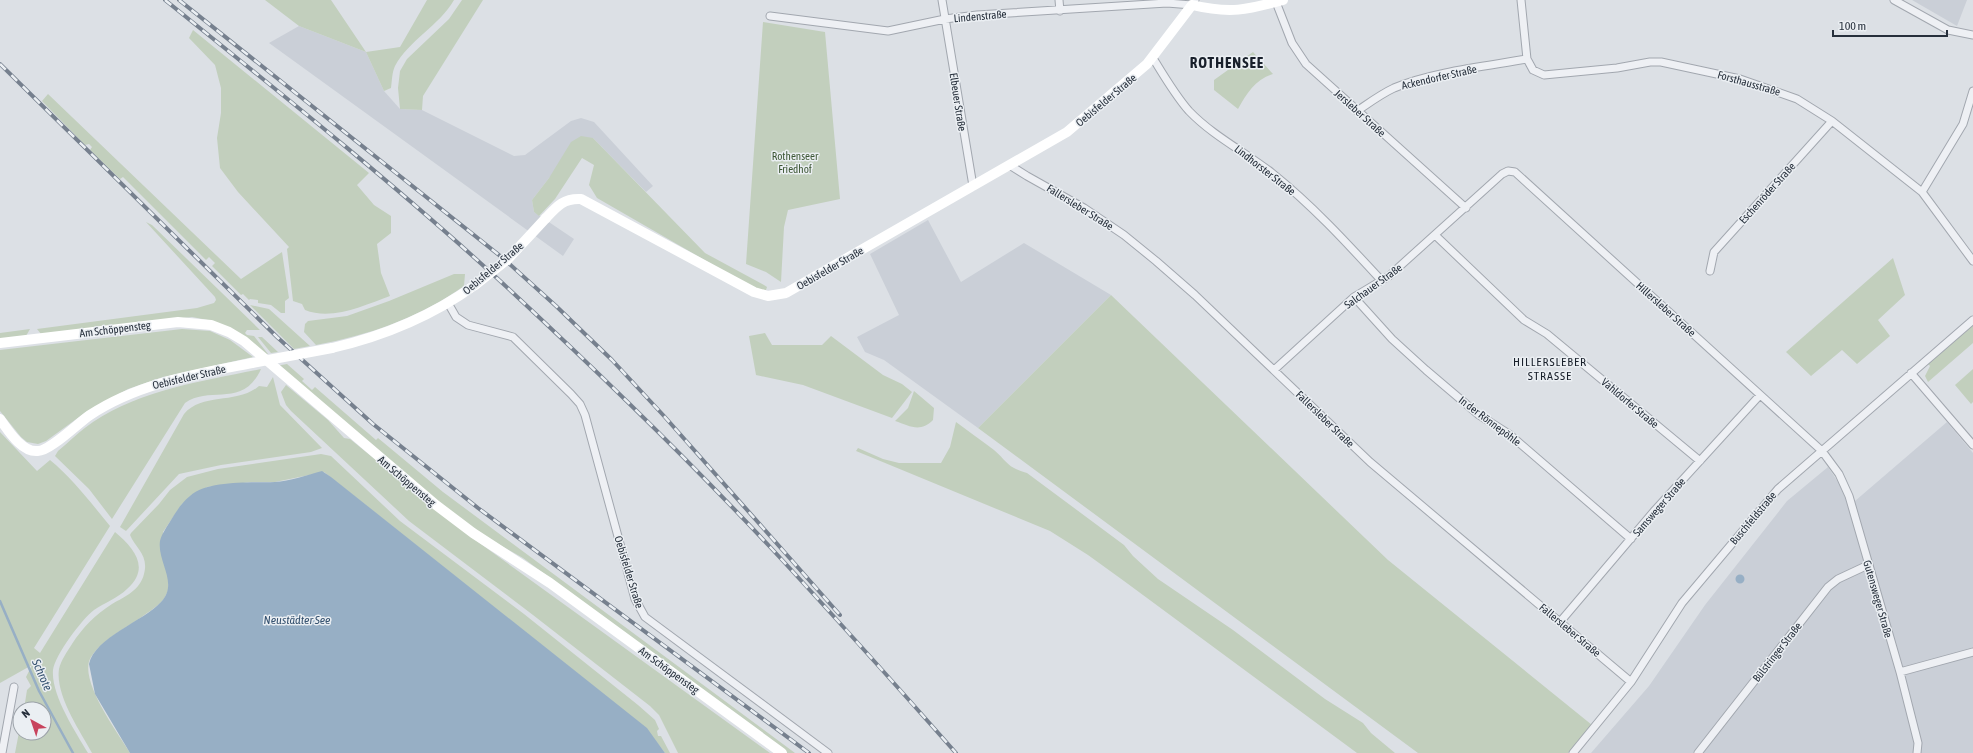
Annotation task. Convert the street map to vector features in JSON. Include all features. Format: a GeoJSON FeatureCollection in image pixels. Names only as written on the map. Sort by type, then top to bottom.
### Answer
{"type":"FeatureCollection","features":[{"type":"Feature","properties":{"kind":"street","name":"Elbeuer Straße"},"geometry":{"type":"LineString","coordinates":[[942,0],[973,186]]}},
{"type":"Feature","properties":{"kind":"street"},"geometry":{"type":"LineString","coordinates":[[1059,0],[1060,11]]}},
{"type":"Feature","properties":{"kind":"street"},"geometry":{"type":"LineString","coordinates":[[1521,0],[1527,59]]}},
{"type":"Feature","properties":{"kind":"street"},"geometry":{"type":"LineString","coordinates":[[1894,0],[1948,30],[1973,35]]}},
{"type":"Feature","properties":{"kind":"street"},"geometry":{"type":"LineString","coordinates":[[1194,2],[1220,10],[1237,11],[1280,1]]}},
{"type":"Feature","properties":{"kind":"street","name":"Jersleber Straße"},"geometry":{"type":"LineString","coordinates":[[1280,1],[1290,38],[1300,57],[1357,111],[1466,208]]}},
{"type":"Feature","properties":{"kind":"street","name":"Lindenstraße"},"geometry":{"type":"LineString","coordinates":[[770,16],[888,31],[945,19],[993,14],[1194,2]]}},
{"type":"Feature","properties":{"kind":"street","name":"Oebisfelder Straße"},"geometry":{"type":"LineString","coordinates":[[0,419],[26,448],[34,451],[41,451],[50,447],[91,414],[136,391],[187,376],[332,348],[389,331],[413,321],[448,303],[475,285],[508,259],[562,202],[569,199],[581,199],[733,282],[760,294],[774,296],[786,293],[973,186],[1011,166],[1072,129],[1153,58],[1194,2]]}},
{"type":"Feature","properties":{"kind":"street","name":"Lindhorster Straße"},"geometry":{"type":"LineString","coordinates":[[1153,58],[1178,97],[1195,116],[1223,139],[1271,172],[1304,201],[1342,237],[1380,280]]}},
{"type":"Feature","properties":{"kind":"street","name":"Ackendorfer Straße"},"geometry":{"type":"LineString","coordinates":[[1357,111],[1382,94],[1411,82],[1455,72],[1527,59]]}},
{"type":"Feature","properties":{"kind":"street","name":"Forsthausstraße"},"geometry":{"type":"LineString","coordinates":[[1527,59],[1533,70],[1544,75],[1617,68],[1650,62],[1661,62],[1740,79],[1781,92],[1814,108],[1922,192],[1973,261]]}},
{"type":"Feature","properties":{"kind":"street"},"geometry":{"type":"LineString","coordinates":[[1922,192],[1963,124],[1973,91]]}},
{"type":"Feature","properties":{"kind":"street","name":"Eschenröder Straße"},"geometry":{"type":"LineString","coordinates":[[1710,270],[1714,252],[1832,121]]}},
{"type":"Feature","properties":{"kind":"street","name":"Fallersleber Straße"},"geometry":{"type":"LineString","coordinates":[[1011,166],[1084,208],[1145,252],[1190,290],[1376,468],[1632,682]]}},
{"type":"Feature","properties":{"kind":"street","name":"Salchauer Straße"},"geometry":{"type":"LineString","coordinates":[[1274,370],[1354,297],[1380,280],[1389,276],[1501,175],[1508,171]]}},
{"type":"Feature","properties":{"kind":"street","name":"Hillersleber Straße"},"geometry":{"type":"LineString","coordinates":[[1508,171],[1515,172],[1822,451]]}},
{"type":"Feature","properties":{"kind":"street","name":"Vahldorfer Straße"},"geometry":{"type":"LineString","coordinates":[[1435,235],[1524,320],[1547,334],[1700,461]]}},
{"type":"Feature","properties":{"kind":"street","name":"In der Rönnepöhle"},"geometry":{"type":"LineString","coordinates":[[1354,297],[1392,339],[1426,370],[1479,415],[1509,434],[1631,539]]}},
{"type":"Feature","properties":{"kind":"street","name":"Oebisfelder Straße"},"geometry":{"type":"LineString","coordinates":[[448,303],[456,317],[468,325],[513,337],[572,394],[581,407],[585,415],[635,599],[645,617],[828,753]]}},
{"type":"Feature","properties":{"kind":"street","name":"Buschfeldstraße"},"geometry":{"type":"LineString","coordinates":[[1573,753],[1632,682],[1687,598],[1778,489],[1973,320]]}},
{"type":"Feature","properties":{"kind":"street","name":"Am Schöppensteg"},"geometry":{"type":"LineString","coordinates":[[0,343],[178,322],[207,324],[229,332],[253,348],[288,380],[436,505],[473,533],[550,583],[782,753]]}},
{"type":"Feature","properties":{"kind":"street"},"geometry":{"type":"LineString","coordinates":[[1911,373],[1973,445]]}},
{"type":"Feature","properties":{"kind":"street","name":"Samsweger Straße"},"geometry":{"type":"LineString","coordinates":[[1560,622],[1655,510],[1760,395]]}},
{"type":"Feature","properties":{"kind":"street","name":"Gutensweger Straße"},"geometry":{"type":"LineString","coordinates":[[1822,451],[1846,485],[1900,672],[1918,743],[1917,753]]}},
{"type":"Feature","properties":{"kind":"street","name":"Bülstringer Straße"},"geometry":{"type":"LineString","coordinates":[[1698,753],[1828,587],[1842,576],[1868,565]]}},
{"type":"Feature","properties":{"kind":"street"},"geometry":{"type":"LineString","coordinates":[[1900,672],[1973,652]]}},
{"type":"Feature","properties":{"kind":"street"},"geometry":{"type":"LineString","coordinates":[[2,753],[14,687]]}},
{"type":"Feature","properties":{"kind":"shaded area"},"geometry":{"type":"Polygon","coordinates":[[[1912,0],[1967,0],[1957,26],[1912,0]]]}},
{"type":"Feature","properties":{"kind":"shaded area"},"geometry":{"type":"Polygon","coordinates":[[[299,26],[366,52],[384,91],[400,109],[422,110],[514,156],[525,155],[571,121],[581,118],[594,122],[653,186],[646,192],[593,138],[549,178],[532,200],[534,212],[574,239],[563,256],[269,43],[299,26]]]}},
{"type":"Feature","properties":{"kind":"shaded area"},"geometry":{"type":"Polygon","coordinates":[[[928,220],[961,282],[1024,243],[1111,295],[978,428],[884,360],[865,352],[857,337],[899,315],[870,254],[928,220]]]}},
{"type":"Feature","properties":{"kind":"shaded area"},"geometry":{"type":"Polygon","coordinates":[[[1947,422],[1973,453],[1973,753],[1591,753],[1649,686],[1705,605],[1787,501],[1828,467],[1842,488],[1848,507],[1947,422]]]}},
{"type":"Feature","properties":{"kind":"green space"},"geometry":{"type":"Polygon","coordinates":[[[265,0],[331,0],[366,52],[299,26],[265,0]]]}},
{"type":"Feature","properties":{"kind":"green space"},"geometry":{"type":"Polygon","coordinates":[[[427,0],[454,0],[440,18],[408,48],[401,57],[394,68],[391,88],[384,91],[366,52],[400,47],[427,0]]]}},
{"type":"Feature","properties":{"kind":"green space"},"geometry":{"type":"Polygon","coordinates":[[[462,0],[483,0],[423,96],[422,110],[400,109],[398,88],[400,71],[407,59],[449,19],[462,0]]]}},
{"type":"Feature","properties":{"kind":"green space","name":"Rothenseer Friedhof"},"geometry":{"type":"Polygon","coordinates":[[[763,22],[825,32],[840,199],[788,210],[784,227],[781,282],[766,272],[746,264],[763,22]]]}},
{"type":"Feature","properties":{"kind":"green space"},"geometry":{"type":"Polygon","coordinates":[[[193,30],[369,173],[357,185],[374,205],[391,216],[391,233],[377,244],[381,273],[390,296],[359,307],[337,313],[326,314],[305,310],[302,304],[293,301],[287,249],[289,247],[238,192],[220,168],[217,138],[221,113],[221,88],[215,65],[189,38],[193,30]]]}},
{"type":"Feature","properties":{"kind":"green space"},"geometry":{"type":"Polygon","coordinates":[[[1253,52],[1273,74],[1256,83],[1238,109],[1214,90],[1214,80],[1253,52]]]}},
{"type":"Feature","properties":{"kind":"green space"},"geometry":{"type":"Polygon","coordinates":[[[48,94],[241,279],[282,252],[289,298],[285,301],[285,313],[281,313],[271,305],[258,303],[258,300],[249,300],[243,294],[241,295],[212,266],[215,263],[209,257],[206,260],[123,177],[120,179],[90,150],[92,147],[89,144],[85,145],[42,101],[48,94]]]}},
{"type":"Feature","properties":{"kind":"green space"},"geometry":{"type":"Polygon","coordinates":[[[581,136],[593,138],[705,253],[764,285],[767,287],[766,290],[759,290],[722,270],[597,198],[589,185],[594,165],[582,158],[555,199],[539,216],[534,212],[532,200],[549,178],[571,142],[581,136]]]}},
{"type":"Feature","properties":{"kind":"green space"},"geometry":{"type":"Polygon","coordinates":[[[146,222],[152,225],[260,330],[247,330],[245,333],[247,335],[254,336],[268,354],[264,354],[234,330],[213,321],[192,317],[41,334],[37,329],[197,308],[214,303],[216,300],[215,297],[146,222]]]}},
{"type":"Feature","properties":{"kind":"green space"},"geometry":{"type":"Polygon","coordinates":[[[1893,258],[1905,295],[1878,320],[1890,336],[1857,364],[1842,350],[1811,376],[1786,352],[1893,258]]]}},
{"type":"Feature","properties":{"kind":"green space"},"geometry":{"type":"Polygon","coordinates":[[[454,274],[465,274],[464,286],[429,307],[393,324],[355,336],[316,345],[304,332],[305,324],[308,321],[347,316],[389,301],[454,274]]]}},
{"type":"Feature","properties":{"kind":"green space"},"geometry":{"type":"Polygon","coordinates":[[[1111,295],[1388,560],[1592,725],[1568,753],[1418,753],[978,428],[1111,295]]]}},
{"type":"Feature","properties":{"kind":"green space"},"geometry":{"type":"Polygon","coordinates":[[[250,305],[269,309],[310,346],[294,349],[250,305]]]}},
{"type":"Feature","properties":{"kind":"green space"},"geometry":{"type":"Polygon","coordinates":[[[1973,325],[1973,343],[1928,382],[1925,376],[1930,366],[1928,364],[1973,325]]]}},
{"type":"Feature","properties":{"kind":"green space"},"geometry":{"type":"Polygon","coordinates":[[[30,329],[26,336],[0,339],[0,333],[30,329]]]}},
{"type":"Feature","properties":{"kind":"green space"},"geometry":{"type":"Polygon","coordinates":[[[182,329],[210,331],[230,340],[253,357],[163,377],[128,389],[86,412],[46,441],[38,444],[27,442],[21,437],[0,411],[0,350],[182,329]]]}},
{"type":"Feature","properties":{"kind":"green space"},"geometry":{"type":"Polygon","coordinates":[[[765,333],[772,345],[822,345],[831,336],[883,375],[902,384],[912,392],[892,418],[803,385],[756,375],[749,336],[765,333]]]}},
{"type":"Feature","properties":{"kind":"green space"},"geometry":{"type":"Polygon","coordinates":[[[258,337],[262,337],[278,352],[271,353],[258,337]]]}},
{"type":"Feature","properties":{"kind":"green space"},"geometry":{"type":"Polygon","coordinates":[[[287,364],[304,379],[302,381],[312,390],[315,387],[376,440],[378,438],[443,492],[795,753],[787,753],[523,558],[484,536],[436,500],[276,366],[287,364]]]}},
{"type":"Feature","properties":{"kind":"green space"},"geometry":{"type":"Polygon","coordinates":[[[261,369],[254,381],[245,389],[236,393],[195,398],[185,403],[112,519],[89,489],[55,456],[58,451],[93,422],[132,401],[196,382],[261,369]]]}},
{"type":"Feature","properties":{"kind":"green space"},"geometry":{"type":"Polygon","coordinates":[[[1973,369],[1973,402],[1971,404],[1955,385],[1973,369]]]}},
{"type":"Feature","properties":{"kind":"green space"},"geometry":{"type":"Polygon","coordinates":[[[273,377],[280,405],[322,448],[311,452],[221,465],[179,474],[126,531],[120,527],[184,414],[192,407],[210,400],[241,395],[250,392],[259,386],[267,387],[273,377]]]}},
{"type":"Feature","properties":{"kind":"green space"},"geometry":{"type":"Polygon","coordinates":[[[286,385],[328,420],[344,438],[350,439],[467,534],[770,753],[678,753],[659,715],[650,706],[409,521],[291,411],[286,405],[281,392],[286,385]]]}},
{"type":"Feature","properties":{"kind":"green space"},"geometry":{"type":"Polygon","coordinates":[[[914,391],[934,408],[933,420],[924,426],[915,427],[895,421],[908,408],[914,391]]]}},
{"type":"Feature","properties":{"kind":"green space"},"geometry":{"type":"Polygon","coordinates":[[[956,422],[994,450],[1008,464],[1015,469],[1027,473],[1124,545],[1133,556],[1158,579],[1233,630],[1325,699],[1363,723],[1371,733],[1395,753],[1357,753],[1124,581],[1088,555],[1050,531],[856,451],[858,448],[883,459],[899,463],[941,463],[950,447],[956,422]]]}},
{"type":"Feature","properties":{"kind":"green space"},"geometry":{"type":"Polygon","coordinates":[[[0,432],[37,471],[50,460],[74,483],[110,526],[34,648],[40,653],[115,532],[133,552],[139,566],[138,573],[134,581],[127,589],[94,610],[83,621],[64,647],[55,663],[53,670],[53,680],[65,713],[88,753],[15,753],[17,741],[52,741],[52,701],[25,701],[27,690],[31,686],[26,677],[32,665],[0,683],[0,432]]]}},
{"type":"Feature","properties":{"kind":"green space"},"geometry":{"type":"Polygon","coordinates":[[[321,454],[331,456],[400,521],[524,614],[638,705],[655,720],[659,729],[657,731],[658,736],[661,736],[670,753],[665,753],[646,728],[324,472],[275,482],[252,482],[207,487],[182,504],[163,532],[168,579],[168,590],[164,598],[155,608],[115,634],[102,645],[91,657],[88,667],[94,692],[109,720],[130,753],[92,753],[75,724],[65,701],[61,690],[59,669],[66,653],[85,627],[106,608],[132,592],[142,580],[145,562],[130,535],[131,533],[159,504],[170,490],[187,477],[218,469],[321,454]]]}},
{"type":"Feature","properties":{"kind":"water","name":"Neustädter See"},"geometry":{"type":"Polygon","coordinates":[[[322,471],[647,728],[665,753],[130,753],[95,694],[89,664],[93,654],[100,646],[153,609],[166,595],[168,580],[161,557],[160,541],[163,533],[177,510],[190,496],[208,487],[230,483],[275,482],[298,478],[322,471]]]}},
{"type":"Feature","properties":{"kind":"water"},"geometry":{"type":"Polygon","coordinates":[[[1740,574],[1745,579],[1740,584],[1735,579],[1740,574]]]}},
{"type":"Feature","properties":{"kind":"waterway","name":"Schrote"},"geometry":{"type":"LineString","coordinates":[[0,601],[39,691],[73,753]]}},
{"type":"Feature","properties":{"kind":"railway"},"geometry":{"type":"LineString","coordinates":[[165,0],[250,68],[417,207],[498,279],[568,345],[637,411],[739,514],[956,753]]}},
{"type":"Feature","properties":{"kind":"railway"},"geometry":{"type":"LineString","coordinates":[[179,0],[504,259],[556,306],[612,360],[664,416],[840,615]]}},
{"type":"Feature","properties":{"kind":"railway"},"geometry":{"type":"LineString","coordinates":[[0,64],[277,337],[373,424],[478,508],[809,753]]}},
{"type":"Feature","properties":{"kind":"district","name":"ROTHENSEE"},"geometry":{"type":"Point","coordinates":[1227,63]}},
{"type":"Feature","properties":{"kind":"district","name":"HILLERSLEBER STRASSE"},"geometry":{"type":"Point","coordinates":[1550,369]}}]}
